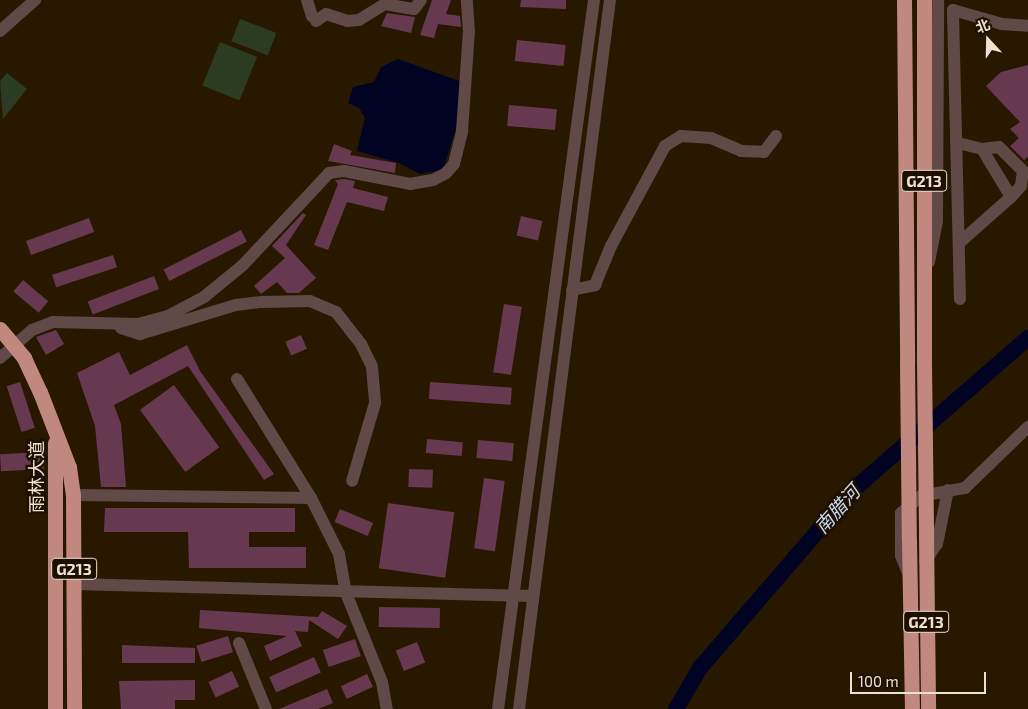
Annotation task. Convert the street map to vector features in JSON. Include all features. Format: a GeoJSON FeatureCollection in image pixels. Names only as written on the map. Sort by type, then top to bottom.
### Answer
{"type":"FeatureCollection","features":[{"type":"Feature","properties":{"kind":"highway","name":"G213"},"geometry":{"type":"LineString","coordinates":[[904,0],[909,578],[912,709]]}},
{"type":"Feature","properties":{"kind":"highway","name":"G213"},"geometry":{"type":"LineString","coordinates":[[924,0],[925,561],[928,709]]}},
{"type":"Feature","properties":{"kind":"highway","name":"G213"},"geometry":{"type":"LineString","coordinates":[[0,329],[13,345],[40,392],[54,432]]}},
{"type":"Feature","properties":{"kind":"highway","name":"雨林大道"},"geometry":{"type":"LineString","coordinates":[[54,432],[69,467],[73,495],[74,709]]}},
{"type":"Feature","properties":{"kind":"highway","name":"雨林大道"},"geometry":{"type":"LineString","coordinates":[[54,432],[55,709]]}},
{"type":"Feature","properties":{"kind":"street"},"geometry":{"type":"LineString","coordinates":[[0,31],[35,0]]}},
{"type":"Feature","properties":{"kind":"street"},"geometry":{"type":"LineString","coordinates":[[307,0],[314,19],[326,14],[347,21],[359,20],[385,4],[414,9],[421,0]]}},
{"type":"Feature","properties":{"kind":"street"},"geometry":{"type":"LineString","coordinates":[[0,358],[32,330],[53,322],[138,324],[168,316],[204,297],[243,265],[329,173],[344,171],[410,184],[446,173],[454,164],[462,131],[468,49],[467,0]]}},
{"type":"Feature","properties":{"kind":"street"},"geometry":{"type":"LineString","coordinates":[[498,709],[594,0]]}},
{"type":"Feature","properties":{"kind":"street"},"geometry":{"type":"LineString","coordinates":[[519,709],[610,0]]}},
{"type":"Feature","properties":{"kind":"street"},"geometry":{"type":"LineString","coordinates":[[924,284],[936,221],[939,0],[1002,24],[1028,26]]}},
{"type":"Feature","properties":{"kind":"street"},"geometry":{"type":"LineString","coordinates":[[954,5],[960,299]]}},
{"type":"Feature","properties":{"kind":"street"},"geometry":{"type":"LineString","coordinates":[[572,290],[595,285],[610,246],[665,146],[681,136],[711,138],[741,151],[764,152],[776,136]]}},
{"type":"Feature","properties":{"kind":"street"},"geometry":{"type":"LineString","coordinates":[[958,143],[982,149],[999,147],[1023,171],[1021,186],[959,243]]}},
{"type":"Feature","properties":{"kind":"street"},"geometry":{"type":"LineString","coordinates":[[982,149],[1011,197]]}},
{"type":"Feature","properties":{"kind":"street"},"geometry":{"type":"LineString","coordinates":[[568,200],[583,202]]}},
{"type":"Feature","properties":{"kind":"street"},"geometry":{"type":"LineString","coordinates":[[104,323],[140,334],[236,305],[262,302],[310,302],[336,312],[360,344],[372,367],[375,403],[352,482]]}},
{"type":"Feature","properties":{"kind":"street"},"geometry":{"type":"LineString","coordinates":[[237,379],[311,498],[339,554],[346,593],[382,682],[387,709]]}},
{"type":"Feature","properties":{"kind":"street"},"geometry":{"type":"LineString","coordinates":[[909,578],[901,556],[901,513],[921,496],[965,488],[1028,427]]}},
{"type":"Feature","properties":{"kind":"street"},"geometry":{"type":"LineString","coordinates":[[925,561],[937,544],[948,490]]}},
{"type":"Feature","properties":{"kind":"street"},"geometry":{"type":"LineString","coordinates":[[73,495],[311,498]]}},
{"type":"Feature","properties":{"kind":"street"},"geometry":{"type":"LineString","coordinates":[[74,584],[346,593],[533,596]]}},
{"type":"Feature","properties":{"kind":"street"},"geometry":{"type":"LineString","coordinates":[[239,643],[266,709]]}},
{"type":"Feature","properties":{"kind":"green space"},"geometry":{"type":"Polygon","coordinates":[[[240,19],[276,33],[268,55],[231,41],[240,19]]]}},
{"type":"Feature","properties":{"kind":"green space"},"geometry":{"type":"Polygon","coordinates":[[[220,42],[257,57],[239,101],[202,86],[220,42]]]}},
{"type":"Feature","properties":{"kind":"green space"},"geometry":{"type":"Polygon","coordinates":[[[7,73],[27,89],[3,119],[0,81],[7,73]]]}},
{"type":"Feature","properties":{"kind":"water"},"geometry":{"type":"Polygon","coordinates":[[[398,59],[462,82],[458,122],[443,170],[420,174],[399,163],[357,151],[365,118],[359,108],[348,103],[353,87],[374,82],[381,67],[398,59]]]}},
{"type":"Feature","properties":{"kind":"building"},"geometry":{"type":"Polygon","coordinates":[[[432,0],[451,0],[446,14],[460,16],[461,27],[438,24],[434,38],[420,35],[432,0]]]}},
{"type":"Feature","properties":{"kind":"building"},"geometry":{"type":"Polygon","coordinates":[[[521,0],[566,0],[566,9],[520,7],[521,0]]]}},
{"type":"Feature","properties":{"kind":"building"},"geometry":{"type":"Polygon","coordinates":[[[387,13],[415,17],[411,33],[381,26],[387,13]]]}},
{"type":"Feature","properties":{"kind":"building"},"geometry":{"type":"Polygon","coordinates":[[[517,40],[566,45],[564,66],[515,61],[517,40]]]}},
{"type":"Feature","properties":{"kind":"building"},"geometry":{"type":"Polygon","coordinates":[[[1028,65],[1028,157],[1024,160],[1010,146],[1019,138],[1010,129],[1020,122],[986,86],[1001,72],[1028,65]]]}},
{"type":"Feature","properties":{"kind":"building"},"geometry":{"type":"Polygon","coordinates":[[[509,105],[557,109],[555,130],[507,126],[509,105]]]}},
{"type":"Feature","properties":{"kind":"building"},"geometry":{"type":"Polygon","coordinates":[[[334,144],[352,151],[350,155],[396,163],[395,173],[328,161],[334,144]]]}},
{"type":"Feature","properties":{"kind":"building"},"geometry":{"type":"Polygon","coordinates":[[[335,180],[355,181],[353,188],[388,197],[384,211],[347,202],[328,250],[314,245],[338,184],[335,180]]]}},
{"type":"Feature","properties":{"kind":"building"},"geometry":{"type":"Polygon","coordinates":[[[303,213],[306,215],[286,245],[316,278],[299,293],[287,293],[277,282],[261,294],[254,286],[285,258],[272,246],[303,213]]]}},
{"type":"Feature","properties":{"kind":"building"},"geometry":{"type":"Polygon","coordinates":[[[521,216],[542,221],[538,240],[517,235],[521,216]]]}},
{"type":"Feature","properties":{"kind":"building"},"geometry":{"type":"Polygon","coordinates":[[[89,218],[94,232],[31,255],[26,241],[89,218]]]}},
{"type":"Feature","properties":{"kind":"building"},"geometry":{"type":"Polygon","coordinates":[[[241,230],[247,242],[169,281],[163,269],[241,230]]]}},
{"type":"Feature","properties":{"kind":"building"},"geometry":{"type":"Polygon","coordinates":[[[113,255],[117,267],[56,287],[52,275],[113,255]]]}},
{"type":"Feature","properties":{"kind":"building"},"geometry":{"type":"Polygon","coordinates":[[[154,276],[159,289],[93,315],[88,301],[154,276]]]}},
{"type":"Feature","properties":{"kind":"building"},"geometry":{"type":"Polygon","coordinates":[[[23,280],[48,301],[39,313],[13,291],[23,280]]]}},
{"type":"Feature","properties":{"kind":"building"},"geometry":{"type":"Polygon","coordinates":[[[504,304],[522,307],[511,375],[493,372],[504,304]]]}},
{"type":"Feature","properties":{"kind":"building"},"geometry":{"type":"Polygon","coordinates":[[[56,330],[64,344],[46,355],[36,337],[56,330]]]}},
{"type":"Feature","properties":{"kind":"building"},"geometry":{"type":"Polygon","coordinates":[[[301,335],[307,349],[291,355],[285,342],[301,335]]]}},
{"type":"Feature","properties":{"kind":"building"},"geometry":{"type":"Polygon","coordinates":[[[187,345],[200,371],[274,474],[264,480],[188,366],[114,405],[121,424],[126,487],[101,487],[95,426],[77,373],[119,352],[130,375],[187,345]]]}},
{"type":"Feature","properties":{"kind":"building"},"geometry":{"type":"Polygon","coordinates":[[[20,382],[35,428],[22,432],[7,386],[20,382]]]}},
{"type":"Feature","properties":{"kind":"building"},"geometry":{"type":"Polygon","coordinates":[[[430,382],[512,388],[511,405],[429,399],[430,382]]]}},
{"type":"Feature","properties":{"kind":"building"},"geometry":{"type":"Polygon","coordinates":[[[174,385],[219,447],[185,472],[140,410],[174,385]]]}},
{"type":"Feature","properties":{"kind":"building"},"geometry":{"type":"Polygon","coordinates":[[[427,439],[463,442],[462,456],[426,453],[427,439]]]}},
{"type":"Feature","properties":{"kind":"building"},"geometry":{"type":"Polygon","coordinates":[[[478,440],[514,443],[512,461],[476,458],[478,440]]]}},
{"type":"Feature","properties":{"kind":"building"},"geometry":{"type":"Polygon","coordinates":[[[43,452],[44,469],[1,471],[0,454],[43,452]]]}},
{"type":"Feature","properties":{"kind":"building"},"geometry":{"type":"Polygon","coordinates":[[[409,469],[433,470],[432,488],[408,487],[409,469]]]}},
{"type":"Feature","properties":{"kind":"building"},"geometry":{"type":"Polygon","coordinates":[[[484,478],[505,481],[495,551],[474,548],[484,478]]]}},
{"type":"Feature","properties":{"kind":"building"},"geometry":{"type":"Polygon","coordinates":[[[388,503],[454,512],[445,578],[379,568],[388,503]]]}},
{"type":"Feature","properties":{"kind":"building"},"geometry":{"type":"Polygon","coordinates":[[[105,508],[295,508],[295,532],[249,532],[249,547],[306,547],[306,568],[189,568],[188,532],[104,532],[105,508]]]}},
{"type":"Feature","properties":{"kind":"building"},"geometry":{"type":"Polygon","coordinates":[[[340,509],[373,523],[368,536],[335,522],[340,509]]]}},
{"type":"Feature","properties":{"kind":"building"},"geometry":{"type":"Polygon","coordinates":[[[379,607],[440,608],[440,628],[379,627],[379,607]]]}},
{"type":"Feature","properties":{"kind":"building"},"geometry":{"type":"Polygon","coordinates":[[[200,610],[318,617],[322,611],[347,626],[338,639],[309,620],[308,632],[295,631],[302,646],[270,661],[264,646],[287,636],[199,628],[200,610]]]}},
{"type":"Feature","properties":{"kind":"building"},"geometry":{"type":"Polygon","coordinates":[[[228,636],[233,652],[201,662],[196,646],[228,636]]]}},
{"type":"Feature","properties":{"kind":"building"},"geometry":{"type":"Polygon","coordinates":[[[355,639],[361,656],[329,667],[323,650],[355,639]]]}},
{"type":"Feature","properties":{"kind":"building"},"geometry":{"type":"Polygon","coordinates":[[[417,642],[425,662],[404,671],[396,651],[417,642]]]}},
{"type":"Feature","properties":{"kind":"building"},"geometry":{"type":"Polygon","coordinates":[[[122,645],[195,648],[195,663],[122,663],[122,645]]]}},
{"type":"Feature","properties":{"kind":"building"},"geometry":{"type":"Polygon","coordinates":[[[314,657],[321,673],[276,692],[269,677],[314,657]]]}},
{"type":"Feature","properties":{"kind":"building"},"geometry":{"type":"Polygon","coordinates":[[[232,671],[239,686],[216,697],[208,682],[232,671]]]}},
{"type":"Feature","properties":{"kind":"building"},"geometry":{"type":"Polygon","coordinates":[[[367,674],[373,687],[347,699],[341,686],[367,674]]]}},
{"type":"Feature","properties":{"kind":"building"},"geometry":{"type":"Polygon","coordinates":[[[195,680],[195,700],[175,700],[175,709],[121,709],[119,681],[195,680]]]}},
{"type":"Feature","properties":{"kind":"building"},"geometry":{"type":"Polygon","coordinates":[[[327,689],[333,703],[318,709],[279,709],[327,689]]]}},
{"type":"Feature","properties":{"kind":"waterway","name":"南腊河"},"geometry":{"type":"LineString","coordinates":[[676,709],[700,668],[853,490],[1028,338]]}}]}
